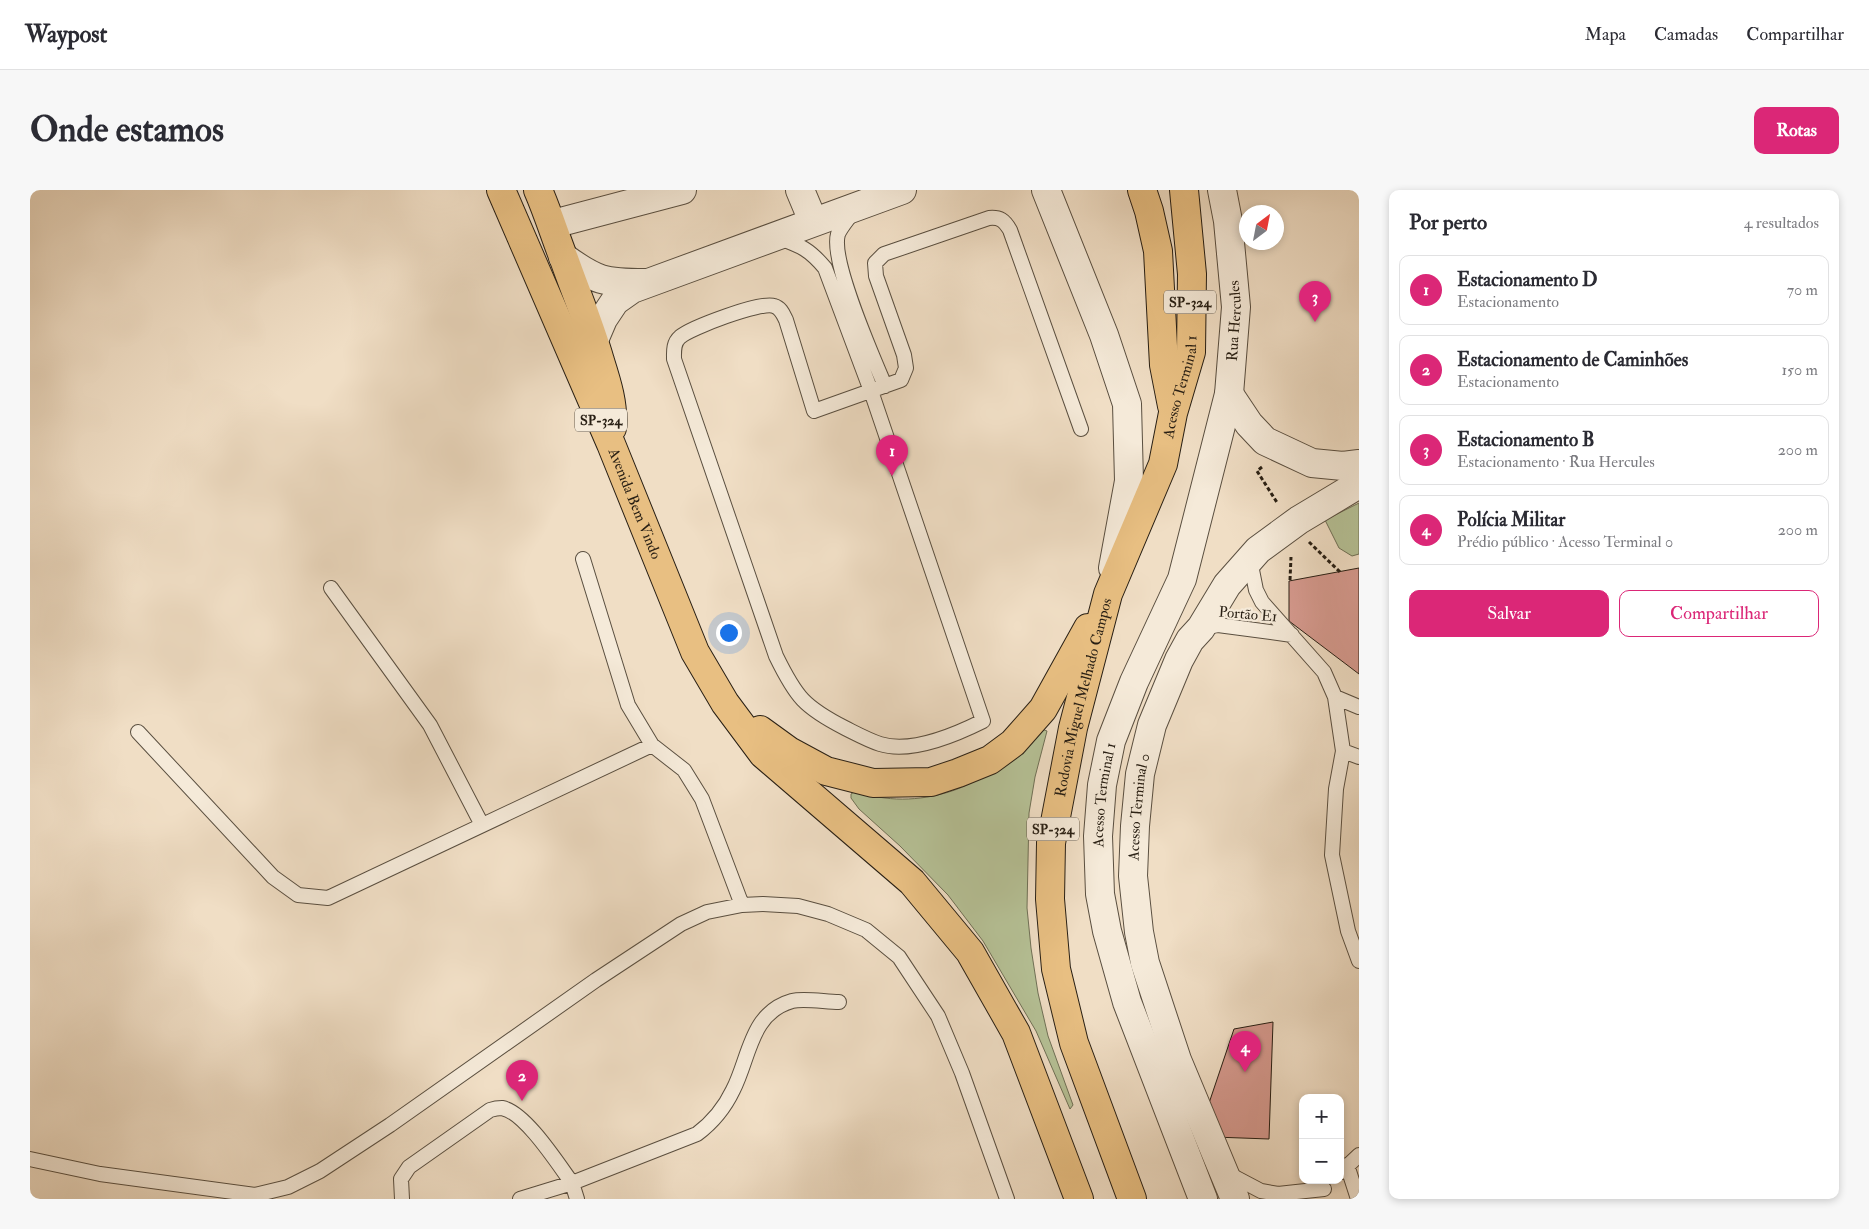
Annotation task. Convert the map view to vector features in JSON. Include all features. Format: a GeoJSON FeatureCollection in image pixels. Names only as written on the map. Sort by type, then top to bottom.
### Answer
{"type":"FeatureCollection","features":[{"type":"Feature","properties":{"kind":"main road","name":"Avenida Bem Vindo"},"geometry":{"type":"LineString","coordinates":[[501,190],[611,444],[695,652],[725,703]]}},
{"type":"Feature","properties":{"kind":"main road"},"geometry":{"type":"LineString","coordinates":[[538,190],[553,224],[563,257],[594,340],[609,389],[613,416],[611,444]]}},
{"type":"Feature","properties":{"kind":"main road"},"geometry":{"type":"LineString","coordinates":[[1142,190],[1149,210],[1158,251],[1164,365],[1173,412]]}},
{"type":"Feature","properties":{"kind":"main road","name":"Acesso Terminal 1"},"geometry":{"type":"LineString","coordinates":[[1163,464],[1173,412],[1191,352],[1192,274],[1184,190]]}},
{"type":"Feature","properties":{"kind":"main road","name":"Rodovia Miguel Melhado Campos"},"geometry":{"type":"LineString","coordinates":[[1132,1199],[1074,1043],[1056,969],[1050,899],[1051,843],[1073,728],[1108,594],[1163,464]]}},
{"type":"Feature","properties":{"kind":"main road"},"geometry":{"type":"LineString","coordinates":[[725,703],[789,751],[826,771],[873,783],[931,782],[990,760],[1013,743],[1043,709],[1108,594]]}},
{"type":"Feature","properties":{"kind":"main road","name":"SP-324"},"geometry":{"type":"LineString","coordinates":[[725,703],[763,754],[912,882],[970,952],[1016,1034],[1079,1199]]}},
{"type":"Feature","properties":{"kind":"street"},"geometry":{"type":"LineString","coordinates":[[553,224],[682,190]]}},
{"type":"Feature","properties":{"kind":"street"},"geometry":{"type":"LineString","coordinates":[[800,190],[813,222]]}},
{"type":"Feature","properties":{"kind":"street"},"geometry":{"type":"LineString","coordinates":[[594,340],[603,319],[615,301],[632,290],[902,190]]}},
{"type":"Feature","properties":{"kind":"street"},"geometry":{"type":"LineString","coordinates":[[1046,190],[1104,335],[1127,404],[1129,481],[1108,594]]}},
{"type":"Feature","properties":{"kind":"street","name":"Rua Hercules"},"geometry":{"type":"LineString","coordinates":[[1222,190],[1228,221],[1236,307],[1229,394]]}},
{"type":"Feature","properties":{"kind":"street"},"geometry":{"type":"LineString","coordinates":[[563,257],[586,274],[600,280],[615,283],[647,283]]}},
{"type":"Feature","properties":{"kind":"street"},"geometry":{"type":"LineString","coordinates":[[1229,394],[1249,424],[1265,441],[1312,463],[1343,466],[1359,464]]}},
{"type":"Feature","properties":{"kind":"street","name":"Acesso Terminal 1"},"geometry":{"type":"LineString","coordinates":[[1203,1199],[1126,1002],[1107,932],[1100,894],[1098,836],[1102,785],[1112,741],[1134,682],[1182,579],[1229,394]]}},
{"type":"Feature","properties":{"kind":"street","name":"Acesso Terminal 0"},"geometry":{"type":"LineString","coordinates":[[1235,1199],[1177,1060],[1145,963],[1132,876],[1140,774],[1152,724],[1179,660],[1190,640],[1201,628],[1227,585],[1258,550],[1359,484]]}},
{"type":"Feature","properties":{"kind":"lane"},"geometry":{"type":"LineString","coordinates":[[857,207],[838,234],[838,251],[850,299],[885,386]]}},
{"type":"Feature","properties":{"kind":"lane"},"geometry":{"type":"LineString","coordinates":[[776,237],[799,245],[813,254],[825,268],[871,390],[982,721],[957,734],[938,740],[898,747],[881,745],[821,716],[805,704],[789,682],[776,656],[674,359],[674,346],[679,338],[691,331],[746,310],[762,305],[773,305],[781,310],[786,320],[814,411],[871,390],[901,380],[906,368],[900,340],[876,276],[875,263],[884,254],[989,218],[997,217],[1005,222],[1010,230],[1080,429]]}},
{"type":"Feature","properties":{"kind":"lane"},"geometry":{"type":"LineString","coordinates":[[583,558],[628,705],[652,745],[684,770],[702,799],[742,905]]}},
{"type":"Feature","properties":{"kind":"lane"},"geometry":{"type":"LineString","coordinates":[[1250,560],[1256,590],[1262,602],[1324,672],[1335,697],[1343,751],[1336,789],[1332,855],[1348,931],[1359,962]]}},
{"type":"Feature","properties":{"kind":"lane"},"geometry":{"type":"LineString","coordinates":[[331,588],[430,725],[482,825]]}},
{"type":"Feature","properties":{"kind":"lane","name":"Portão E1"},"geometry":{"type":"LineString","coordinates":[[1201,628],[1218,625],[1292,635]]}},
{"type":"Feature","properties":{"kind":"lane"},"geometry":{"type":"LineString","coordinates":[[1335,697],[1359,707]]}},
{"type":"Feature","properties":{"kind":"lane"},"geometry":{"type":"LineString","coordinates":[[138,732],[273,877],[298,895],[328,898],[652,745]]}},
{"type":"Feature","properties":{"kind":"lane"},"geometry":{"type":"LineString","coordinates":[[1343,751],[1359,757]]}},
{"type":"Feature","properties":{"kind":"lane"},"geometry":{"type":"LineString","coordinates":[[30,1159],[100,1174],[256,1197],[288,1187],[320,1171],[390,1125],[596,980],[681,924],[707,912],[742,905],[798,906],[828,914],[866,930],[899,957],[938,1016],[962,1073],[1007,1199]]}},
{"type":"Feature","properties":{"kind":"lane"},"geometry":{"type":"LineString","coordinates":[[520,1199],[572,1183],[697,1134],[714,1122],[733,1090],[756,1033],[763,1020],[775,1008],[794,1001],[839,1002]]}},
{"type":"Feature","properties":{"kind":"lane"},"geometry":{"type":"LineString","coordinates":[[402,1199],[401,1179],[409,1167],[490,1110],[502,1108],[516,1115],[528,1126],[572,1183],[576,1199]]}},
{"type":"Feature","properties":{"kind":"lane"},"geometry":{"type":"LineString","coordinates":[[1358,1199],[1344,1169],[1359,1155]]}},
{"type":"Feature","properties":{"kind":"lane"},"geometry":{"type":"LineString","coordinates":[[1225,1172],[1261,1191],[1278,1194],[1325,1189]]}},
{"type":"Feature","properties":{"kind":"path"},"geometry":{"type":"LineString","coordinates":[[1292,526],[1340,572]]}},
{"type":"Feature","properties":{"kind":"green space"},"geometry":{"type":"Polygon","coordinates":[[[1359,503],[1359,554],[1352,556],[1339,548],[1325,520],[1359,503]]]}},
{"type":"Feature","properties":{"kind":"green space"},"geometry":{"type":"Polygon","coordinates":[[[1042,729],[1047,731],[1035,777],[1029,813],[1027,908],[1038,993],[1048,1036],[1073,1105],[1070,1109],[1036,1031],[983,941],[948,895],[900,846],[859,809],[851,798],[851,794],[854,792],[881,798],[921,798],[957,789],[968,785],[986,774],[1042,729]]]}},
{"type":"Feature","properties":{"kind":"building"},"geometry":{"type":"Polygon","coordinates":[[[1359,568],[1359,674],[1289,621],[1289,581],[1359,568]]]}},
{"type":"Feature","properties":{"kind":"building"},"geometry":{"type":"Polygon","coordinates":[[[1273,1022],[1269,1139],[1214,1137],[1205,1115],[1234,1029],[1273,1022]]]}},
{"type":"Feature","properties":{"kind":"place","name":"Estacionamento B"},"geometry":{"type":"Point","coordinates":[1315,322]}},
{"type":"Feature","properties":{"kind":"place","name":"Estacionamento D"},"geometry":{"type":"Point","coordinates":[892,476]}},
{"type":"Feature","properties":{"kind":"place","name":"Polícia Militar"},"geometry":{"type":"Point","coordinates":[1245,1072]}},
{"type":"Feature","properties":{"kind":"place","name":"Estacionamento de Caminhões"},"geometry":{"type":"Point","coordinates":[522,1101]}}]}
